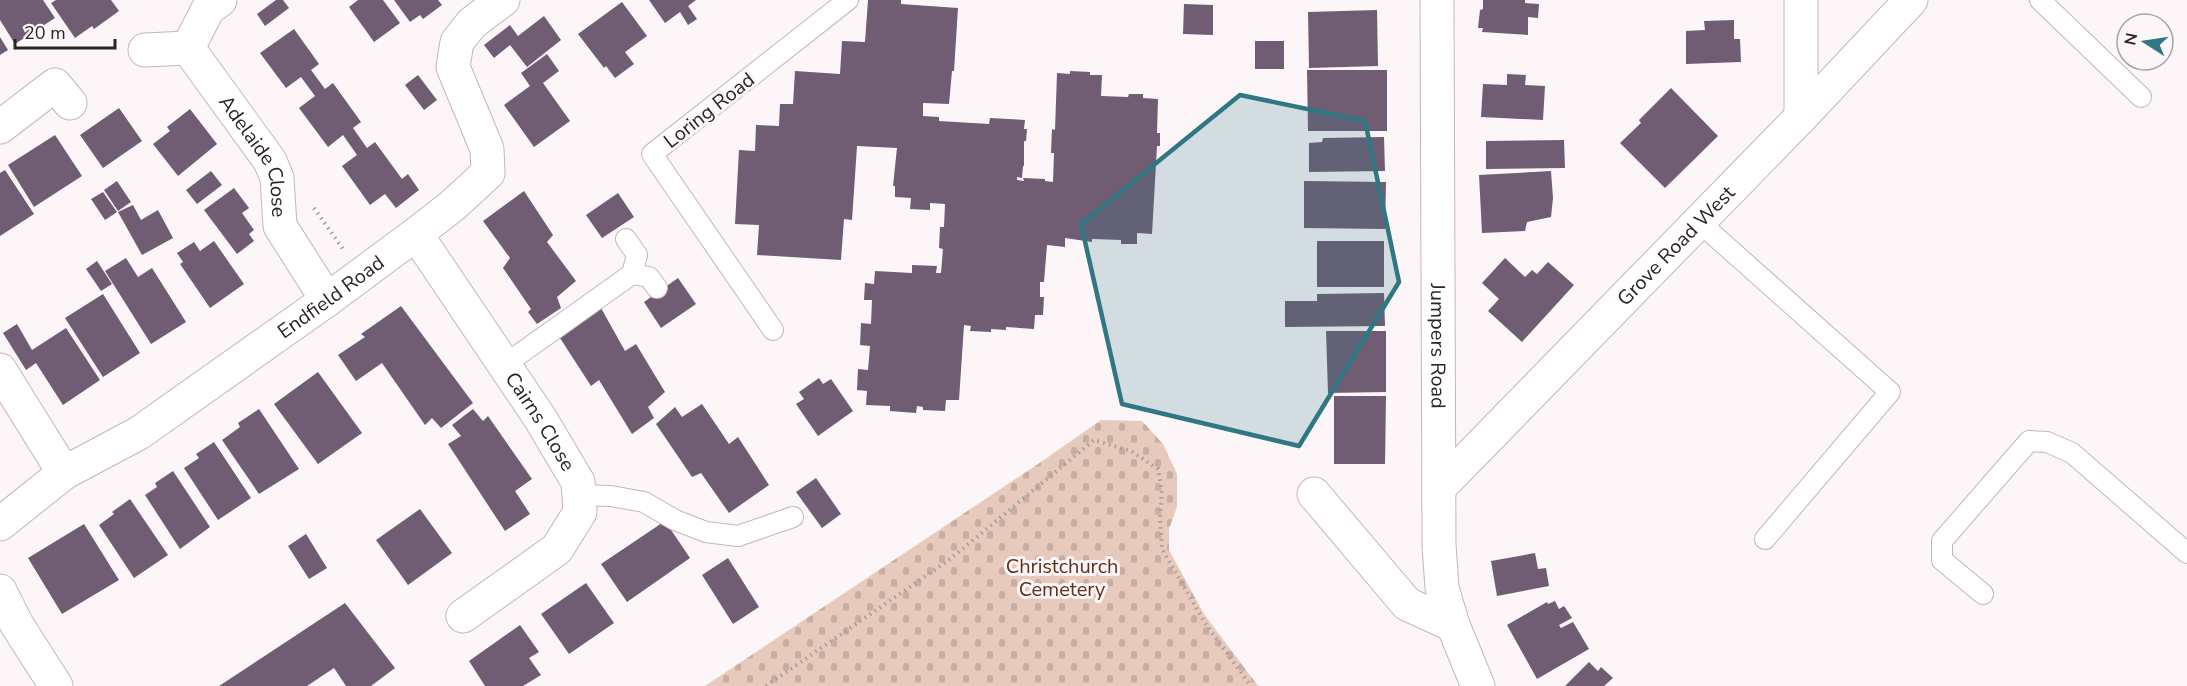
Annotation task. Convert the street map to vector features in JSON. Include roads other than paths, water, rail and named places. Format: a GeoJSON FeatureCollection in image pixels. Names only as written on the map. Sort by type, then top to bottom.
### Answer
{"type":"FeatureCollection","features":[{"type":"Feature","properties":{"kind":"street"},"geometry":{"type":"LineString","coordinates":[[145,50],[188,48],[208,9],[220,0]]}},
{"type":"Feature","properties":{"kind":"street","name":"Endfield Road"},"geometry":{"type":"LineString","coordinates":[[0,524],[64,473],[139,433],[327,300],[452,206],[488,173],[487,149],[453,68],[457,42],[472,23],[503,0]]}},
{"type":"Feature","properties":{"kind":"street","name":"Jumpers Road"},"geometry":{"type":"LineString","coordinates":[[1437,0],[1439,544],[1442,588],[1453,625],[1478,686]]}},
{"type":"Feature","properties":{"kind":"street"},"geometry":{"type":"LineString","coordinates":[[1801,0],[1801,117]]}},
{"type":"Feature","properties":{"kind":"street","name":"Grove Road West"},"geometry":{"type":"LineString","coordinates":[[1439,488],[1801,117],[1911,0]]}},
{"type":"Feature","properties":{"kind":"street","name":"Adelaide Close"},"geometry":{"type":"LineString","coordinates":[[188,48],[270,161],[277,178],[280,226],[327,300]]}},
{"type":"Feature","properties":{"kind":"street"},"geometry":{"type":"LineString","coordinates":[[0,127],[55,85],[70,103]]}},
{"type":"Feature","properties":{"kind":"street","name":"Cairns Close"},"geometry":{"type":"LineString","coordinates":[[416,234],[504,365],[578,482],[580,512],[557,549],[463,616]]}},
{"type":"Feature","properties":{"kind":"street"},"geometry":{"type":"LineString","coordinates":[[0,369],[64,473]]}},
{"type":"Feature","properties":{"kind":"street"},"geometry":{"type":"LineString","coordinates":[[1314,494],[1407,604],[1453,625]]}},
{"type":"Feature","properties":{"kind":"street"},"geometry":{"type":"LineString","coordinates":[[0,591],[56,686]]}},
{"type":"Feature","properties":{"kind":"lane","name":"Loring Road"},"geometry":{"type":"LineString","coordinates":[[773,330],[652,154],[848,0]]}},
{"type":"Feature","properties":{"kind":"lane"},"geometry":{"type":"LineString","coordinates":[[2040,0],[2141,97]]}},
{"type":"Feature","properties":{"kind":"lane"},"geometry":{"type":"LineString","coordinates":[[1699,222],[1890,392],[1765,539]]}},
{"type":"Feature","properties":{"kind":"lane"},"geometry":{"type":"LineString","coordinates":[[504,365],[632,274],[637,255],[626,239]]}},
{"type":"Feature","properties":{"kind":"lane"},"geometry":{"type":"LineString","coordinates":[[632,274],[649,277],[657,288]]}},
{"type":"Feature","properties":{"kind":"lane"},"geometry":{"type":"LineString","coordinates":[[1983,594],[1942,560],[1942,541],[2030,441],[2047,442],[2072,453],[2187,553]]}},
{"type":"Feature","properties":{"kind":"lane"},"geometry":{"type":"LineString","coordinates":[[578,495],[611,496],[644,502],[675,520],[706,532],[738,536],[793,517]]}},
{"type":"Feature","properties":{"kind":"park label","name":"Christchurch Cemetery"},"geometry":{"type":"Point","coordinates":[1062,578]}}]}
